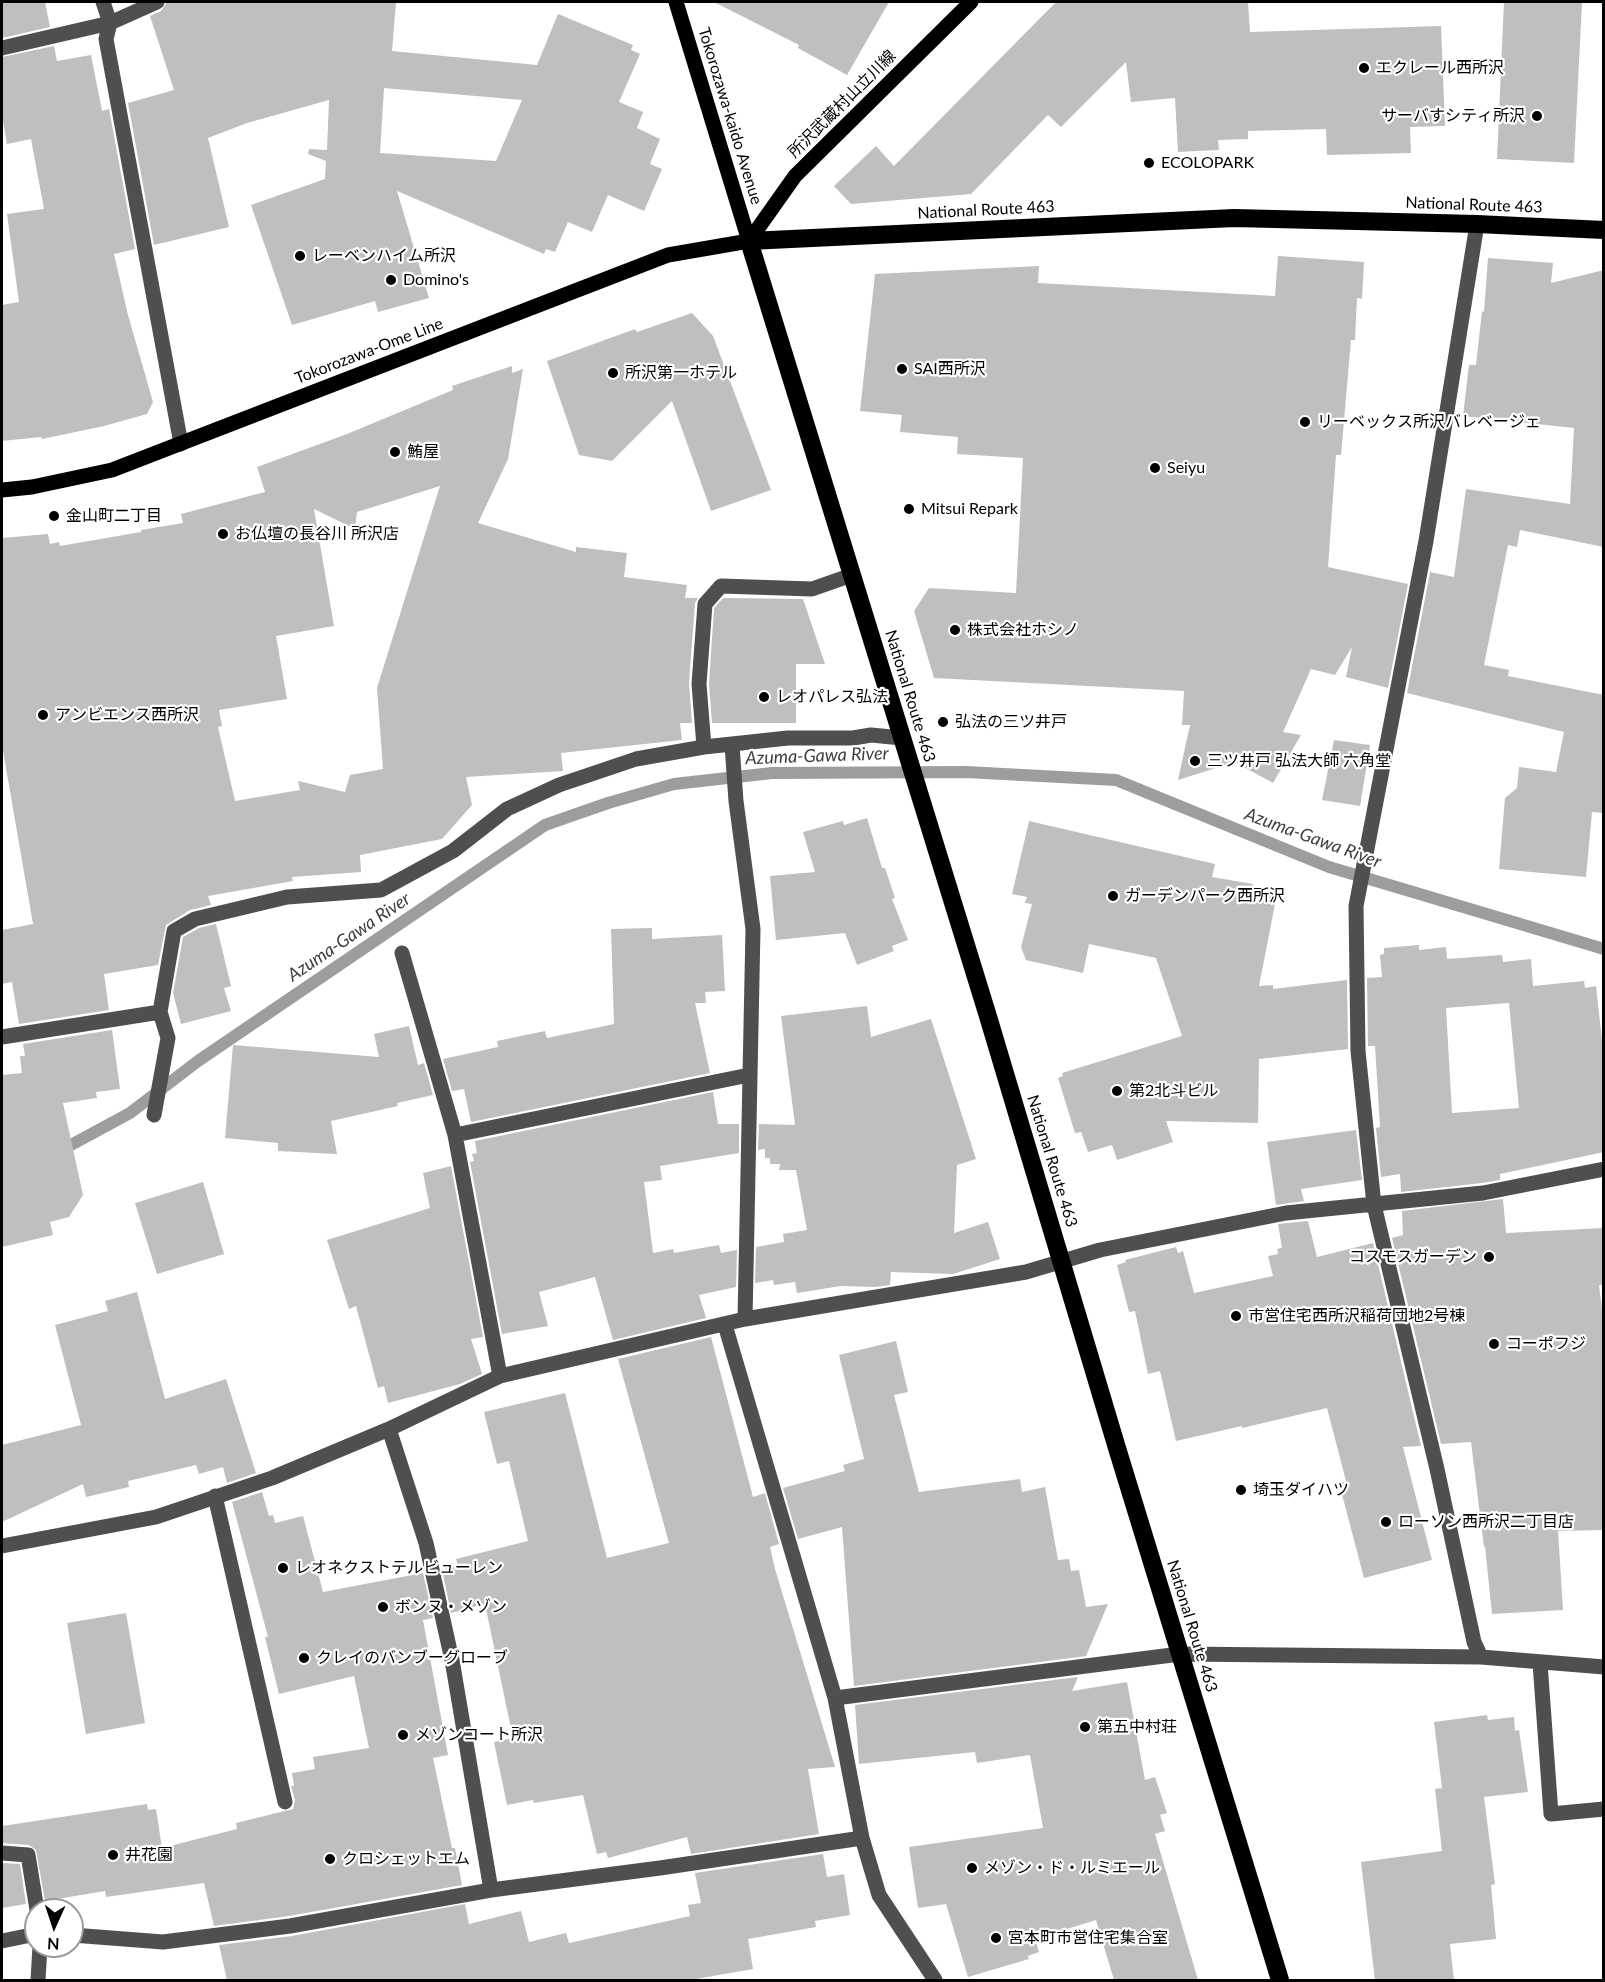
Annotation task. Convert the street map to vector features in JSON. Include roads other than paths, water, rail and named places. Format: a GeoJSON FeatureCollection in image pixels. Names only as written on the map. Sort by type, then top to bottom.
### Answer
{"type":"FeatureCollection","features":[{"type":"Feature","properties":{"kind":"highway","name":"National Route 463"},"geometry":{"type":"LineString","coordinates":[[1280,1980],[749,241],[1234,218],[1477,224],[1604,230]]}},
{"type":"Feature","properties":{"kind":"main road","name":"Tokorozawa-kaido Avenue"},"geometry":{"type":"LineString","coordinates":[[676,2],[749,241]]}},
{"type":"Feature","properties":{"kind":"main road","name":"所沢武蔵村山立川線"},"geometry":{"type":"LineString","coordinates":[[749,241],[795,176],[971,2]]}},
{"type":"Feature","properties":{"kind":"main road","name":"Tokorozawa-Ome Line"},"geometry":{"type":"LineString","coordinates":[[2,490],[32,487],[112,470],[668,255],[749,241]]}},
{"type":"Feature","properties":{"kind":"street"},"geometry":{"type":"LineString","coordinates":[[103,2],[111,23],[106,39],[181,444]]}},
{"type":"Feature","properties":{"kind":"street"},"geometry":{"type":"LineString","coordinates":[[2,48],[111,23],[157,2]]}},
{"type":"Feature","properties":{"kind":"street"},"geometry":{"type":"LineString","coordinates":[[1477,224],[1426,540],[1356,899],[1358,1051],[1374,1204],[1435,1459],[1474,1642],[1481,1658]]}},
{"type":"Feature","properties":{"kind":"street"},"geometry":{"type":"LineString","coordinates":[[704,747],[699,684],[705,604],[721,586],[812,589],[852,575]]}},
{"type":"Feature","properties":{"kind":"street"},"geometry":{"type":"LineString","coordinates":[[154,1115],[168,1038],[160,1012],[174,931],[195,919],[287,897],[381,890],[453,850],[507,808],[559,785],[636,759],[704,747],[788,738],[853,738],[871,735],[905,746]]}},
{"type":"Feature","properties":{"kind":"street"},"geometry":{"type":"LineString","coordinates":[[732,745],[736,801],[753,929],[745,1319]]}},
{"type":"Feature","properties":{"kind":"street"},"geometry":{"type":"LineString","coordinates":[[402,953],[456,1135],[500,1376]]}},
{"type":"Feature","properties":{"kind":"street"},"geometry":{"type":"LineString","coordinates":[[2,1037],[160,1012]]}},
{"type":"Feature","properties":{"kind":"street"},"geometry":{"type":"LineString","coordinates":[[456,1135],[749,1075]]}},
{"type":"Feature","properties":{"kind":"street"},"geometry":{"type":"LineString","coordinates":[[2,1546],[156,1516],[272,1478],[389,1429],[500,1376],[745,1319],[1026,1272],[1100,1250],[1286,1213],[1483,1193],[1604,1169]]}},
{"type":"Feature","properties":{"kind":"street"},"geometry":{"type":"LineString","coordinates":[[725,1325],[835,1698],[862,1838],[879,1895],[934,1980]]}},
{"type":"Feature","properties":{"kind":"street"},"geometry":{"type":"LineString","coordinates":[[389,1429],[426,1543],[452,1660],[491,1890]]}},
{"type":"Feature","properties":{"kind":"street"},"geometry":{"type":"LineString","coordinates":[[216,1497],[285,1802]]}},
{"type":"Feature","properties":{"kind":"street"},"geometry":{"type":"LineString","coordinates":[[835,1698],[1179,1654],[1481,1658],[1604,1667]]}},
{"type":"Feature","properties":{"kind":"street"},"geometry":{"type":"LineString","coordinates":[[1540,1663],[1551,1814],[1604,1809]]}},
{"type":"Feature","properties":{"kind":"street"},"geometry":{"type":"LineString","coordinates":[[84,1936],[163,1942],[290,1926],[491,1890],[862,1838]]}},
{"type":"Feature","properties":{"kind":"street"},"geometry":{"type":"LineString","coordinates":[[2,1853],[28,1856],[35,1898]]}},
{"type":"Feature","properties":{"kind":"street"},"geometry":{"type":"LineString","coordinates":[[2,1941],[24,1936]]}},
{"type":"Feature","properties":{"kind":"street"},"geometry":{"type":"LineString","coordinates":[[38,1980],[39,1958]]}},
{"type":"Feature","properties":{"kind":"waterway","name":"Azuma-Gawa River"},"geometry":{"type":"LineString","coordinates":[[58,1152],[130,1113],[198,1061],[545,825],[608,803],[674,784],[772,773],[966,772],[1116,780],[1329,867],[1604,949]]}},
{"type":"Feature","properties":{"kind":"place","name":"エクレール西所沢"},"geometry":{"type":"Point","coordinates":[1364,68]}},
{"type":"Feature","properties":{"kind":"place","name":"サーバすシティ所沢"},"geometry":{"type":"Point","coordinates":[1537,116]}},
{"type":"Feature","properties":{"kind":"place","name":"ECOLOPARK"},"geometry":{"type":"Point","coordinates":[1149,163]}},
{"type":"Feature","properties":{"kind":"place","name":"レーベンハイム所沢"},"geometry":{"type":"Point","coordinates":[300,256]}},
{"type":"Feature","properties":{"kind":"place","name":"Domino's"},"geometry":{"type":"Point","coordinates":[391,280]}},
{"type":"Feature","properties":{"kind":"place","name":"SAI西所沢"},"geometry":{"type":"Point","coordinates":[902,369]}},
{"type":"Feature","properties":{"kind":"place","name":"所沢第一ホテル"},"geometry":{"type":"Point","coordinates":[613,373]}},
{"type":"Feature","properties":{"kind":"place","name":"リーベックス所沢バレベージェ"},"geometry":{"type":"Point","coordinates":[1305,422]}},
{"type":"Feature","properties":{"kind":"place","name":"鮪屋"},"geometry":{"type":"Point","coordinates":[395,452]}},
{"type":"Feature","properties":{"kind":"place","name":"Seiyu"},"geometry":{"type":"Point","coordinates":[1155,468]}},
{"type":"Feature","properties":{"kind":"place","name":"Mitsui Repark"},"geometry":{"type":"Point","coordinates":[909,509]}},
{"type":"Feature","properties":{"kind":"place","name":"金山町二丁目"},"geometry":{"type":"Point","coordinates":[54,516]}},
{"type":"Feature","properties":{"kind":"place","name":"お仏壇の長谷川 所沢店"},"geometry":{"type":"Point","coordinates":[223,534]}},
{"type":"Feature","properties":{"kind":"place","name":"株式会社ホシノ"},"geometry":{"type":"Point","coordinates":[955,630]}},
{"type":"Feature","properties":{"kind":"place","name":"レオパレス弘法"},"geometry":{"type":"Point","coordinates":[764,697]}},
{"type":"Feature","properties":{"kind":"place","name":"アンビエンス西所沢"},"geometry":{"type":"Point","coordinates":[43,715]}},
{"type":"Feature","properties":{"kind":"place","name":"弘法の三ツ井戸"},"geometry":{"type":"Point","coordinates":[943,722]}},
{"type":"Feature","properties":{"kind":"place","name":"三ツ井戸 弘法大師 六角堂"},"geometry":{"type":"Point","coordinates":[1195,761]}},
{"type":"Feature","properties":{"kind":"place","name":"ガーデンパーク西所沢"},"geometry":{"type":"Point","coordinates":[1113,896]}},
{"type":"Feature","properties":{"kind":"place","name":"第2北斗ビル"},"geometry":{"type":"Point","coordinates":[1117,1091]}},
{"type":"Feature","properties":{"kind":"place","name":"コスモスガーデン"},"geometry":{"type":"Point","coordinates":[1489,1257]}},
{"type":"Feature","properties":{"kind":"place","name":"市営住宅西所沢稲荷団地2号棟"},"geometry":{"type":"Point","coordinates":[1236,1316]}},
{"type":"Feature","properties":{"kind":"place","name":"コーポフジ"},"geometry":{"type":"Point","coordinates":[1494,1344]}},
{"type":"Feature","properties":{"kind":"place","name":"埼玉ダイハツ"},"geometry":{"type":"Point","coordinates":[1241,1490]}},
{"type":"Feature","properties":{"kind":"place","name":"ローソン西所沢二丁目店"},"geometry":{"type":"Point","coordinates":[1386,1522]}},
{"type":"Feature","properties":{"kind":"place","name":"レオネクストテルビューレン"},"geometry":{"type":"Point","coordinates":[283,1568]}},
{"type":"Feature","properties":{"kind":"place","name":"ボンヌ・メゾン"},"geometry":{"type":"Point","coordinates":[383,1607]}},
{"type":"Feature","properties":{"kind":"place","name":"クレイのバンブーグローブ"},"geometry":{"type":"Point","coordinates":[304,1658]}},
{"type":"Feature","properties":{"kind":"place","name":"第五中村荘"},"geometry":{"type":"Point","coordinates":[1085,1727]}},
{"type":"Feature","properties":{"kind":"place","name":"メゾンコート所沢"},"geometry":{"type":"Point","coordinates":[403,1735]}},
{"type":"Feature","properties":{"kind":"place","name":"井花園"},"geometry":{"type":"Point","coordinates":[113,1855]}},
{"type":"Feature","properties":{"kind":"place","name":"クロシェットエム"},"geometry":{"type":"Point","coordinates":[330,1859]}},
{"type":"Feature","properties":{"kind":"place","name":"メゾン・ド・ルミエール"},"geometry":{"type":"Point","coordinates":[972,1868]}},
{"type":"Feature","properties":{"kind":"place","name":"宮本町市営住宅集合室"},"geometry":{"type":"Point","coordinates":[996,1938]}}]}
